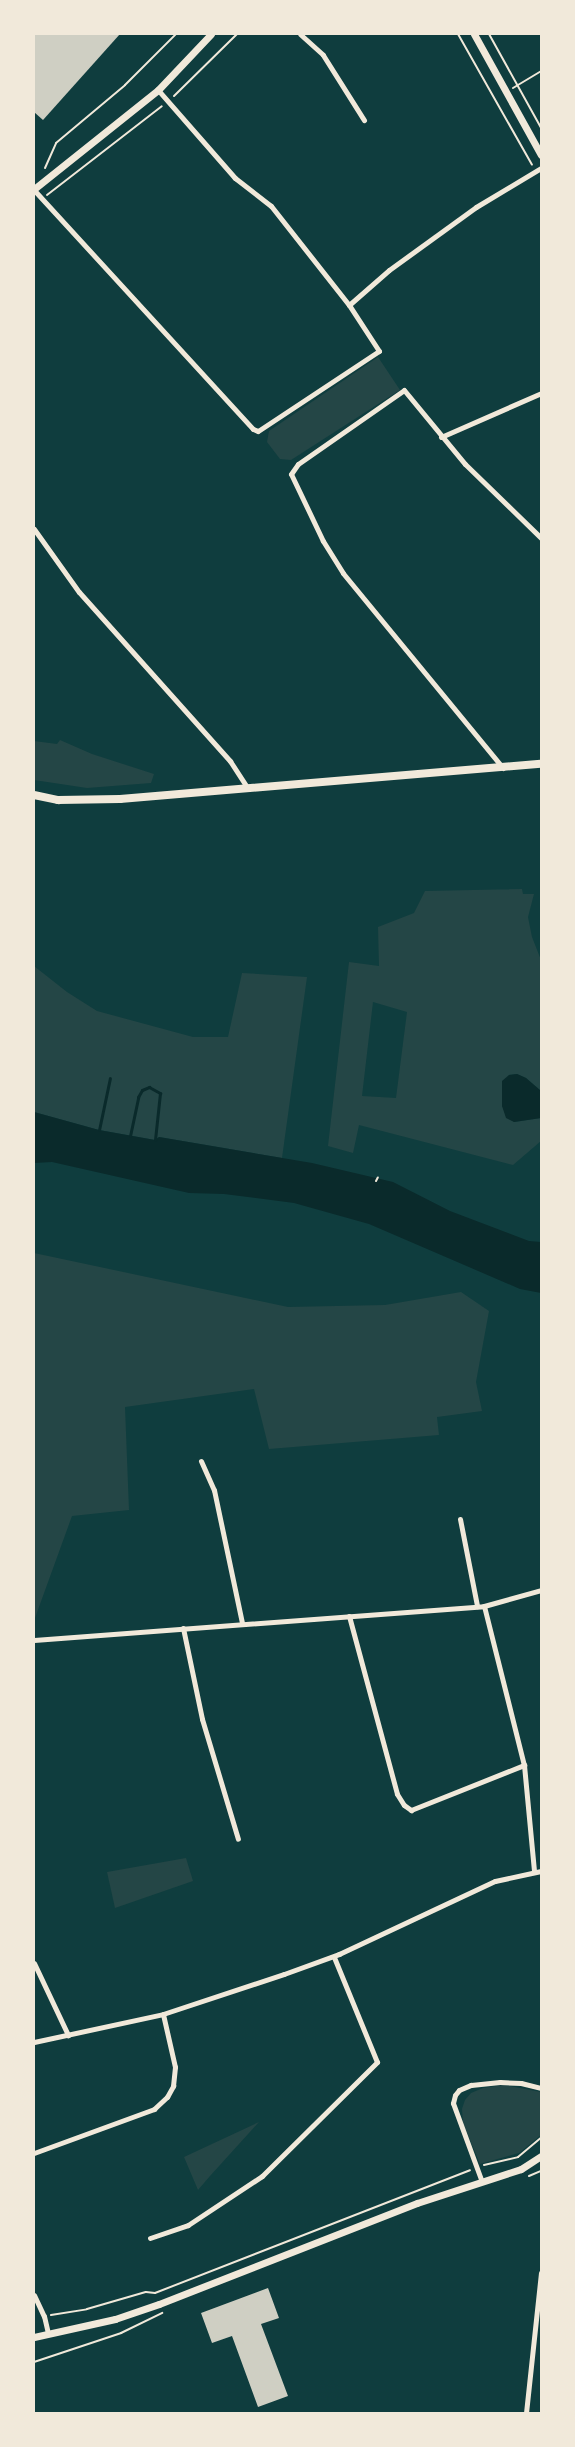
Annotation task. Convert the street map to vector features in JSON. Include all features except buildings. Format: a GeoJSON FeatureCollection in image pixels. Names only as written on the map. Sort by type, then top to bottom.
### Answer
{"type":"FeatureCollection","features":[{"type":"Feature","properties":{"kind":"main road"},"geometry":{"type":"LineString","coordinates":[[34,189],[158,90],[211,34]]}},
{"type":"Feature","properties":{"kind":"main road"},"geometry":{"type":"LineString","coordinates":[[474,34],[541,155]]}},
{"type":"Feature","properties":{"kind":"main road"},"geometry":{"type":"LineString","coordinates":[[34,794],[58,800],[87,801],[248,790],[541,764]]}},
{"type":"Feature","properties":{"kind":"main road"},"geometry":{"type":"LineString","coordinates":[[34,2337],[115,2319],[159,2304],[417,2203],[521,2169],[540,2159]]}},
{"type":"Feature","properties":{"kind":"street"},"geometry":{"type":"LineString","coordinates":[[300,34],[323,55],[364,120]]}},
{"type":"Feature","properties":{"kind":"street"},"geometry":{"type":"LineString","coordinates":[[34,189],[248,425],[258,431],[379,351],[349,305],[271,206],[235,178],[158,90]]}},
{"type":"Feature","properties":{"kind":"street"},"geometry":{"type":"LineString","coordinates":[[349,305],[389,270],[476,207],[541,168]]}},
{"type":"Feature","properties":{"kind":"street"},"geometry":{"type":"LineString","coordinates":[[503,768],[343,574],[323,541],[296,488],[291,474],[298,464],[404,390],[441,437],[541,538]]}},
{"type":"Feature","properties":{"kind":"street"},"geometry":{"type":"LineString","coordinates":[[441,437],[541,393]]}},
{"type":"Feature","properties":{"kind":"street"},"geometry":{"type":"LineString","coordinates":[[34,529],[79,592],[230,761],[248,790]]}},
{"type":"Feature","properties":{"kind":"street"},"geometry":{"type":"LineString","coordinates":[[201,1461],[214,1490],[242,1623]]}},
{"type":"Feature","properties":{"kind":"street"},"geometry":{"type":"LineString","coordinates":[[460,1519],[477,1606]]}},
{"type":"Feature","properties":{"kind":"street"},"geometry":{"type":"LineString","coordinates":[[34,1640],[484,1606],[541,1590]]}},
{"type":"Feature","properties":{"kind":"street"},"geometry":{"type":"LineString","coordinates":[[484,1606],[524,1765],[534,1871]]}},
{"type":"Feature","properties":{"kind":"street"},"geometry":{"type":"LineString","coordinates":[[349,1616],[397,1794],[404,1805],[411,1810],[524,1765]]}},
{"type":"Feature","properties":{"kind":"street"},"geometry":{"type":"LineString","coordinates":[[183,1628],[202,1718],[238,1839]]}},
{"type":"Feature","properties":{"kind":"street"},"geometry":{"type":"LineString","coordinates":[[34,2042],[163,2014],[334,1957],[495,1881],[541,1871]]}},
{"type":"Feature","properties":{"kind":"street"},"geometry":{"type":"LineString","coordinates":[[150,2238],[188,2225],[262,2176],[377,2062],[334,1957]]}},
{"type":"Feature","properties":{"kind":"street"},"geometry":{"type":"LineString","coordinates":[[34,1962],[68,2035]]}},
{"type":"Feature","properties":{"kind":"street"},"geometry":{"type":"LineString","coordinates":[[34,2153],[154,2109],[167,2098],[173,2086],[175,2067],[163,2014]]}},
{"type":"Feature","properties":{"kind":"street"},"geometry":{"type":"LineString","coordinates":[[482,2182],[453,2103],[459,2090],[471,2085],[500,2082],[541,2088]]}},
{"type":"Feature","properties":{"kind":"street"},"geometry":{"type":"LineString","coordinates":[[526,2413],[541,2273]]}},
{"type":"Feature","properties":{"kind":"street"},"geometry":{"type":"LineString","coordinates":[[34,2295],[44,2316],[48,2334]]}},
{"type":"Feature","properties":{"kind":"path"},"geometry":{"type":"LineString","coordinates":[[40,172],[46,167],[56,142],[125,85],[176,34]]}},
{"type":"Feature","properties":{"kind":"path"},"geometry":{"type":"LineString","coordinates":[[42,200],[169,101],[237,34]]}},
{"type":"Feature","properties":{"kind":"path"},"geometry":{"type":"LineString","coordinates":[[458,34],[536,171]]}},
{"type":"Feature","properties":{"kind":"path"},"geometry":{"type":"LineString","coordinates":[[488,34],[541,128]]}},
{"type":"Feature","properties":{"kind":"path"},"geometry":{"type":"LineString","coordinates":[[507,93],[541,71]]}},
{"type":"Feature","properties":{"kind":"path"},"geometry":{"type":"LineString","coordinates":[[376,1181],[378,1177]]}},
{"type":"Feature","properties":{"kind":"path"},"geometry":{"type":"LineString","coordinates":[[44,2316],[87,2309],[146,2292],[155,2292],[477,2168],[518,2157],[541,2138]]}},
{"type":"Feature","properties":{"kind":"path"},"geometry":{"type":"LineString","coordinates":[[524,2177],[541,2171]]}},
{"type":"Feature","properties":{"kind":"path"},"geometry":{"type":"LineString","coordinates":[[34,2362],[121,2333],[164,2313]]}},
{"type":"Feature","properties":{"kind":"shaded area"},"geometry":{"type":"Polygon","coordinates":[[[378,357],[400,390],[291,460],[280,459],[267,442],[269,431],[378,357]]]}},
{"type":"Feature","properties":{"kind":"shaded area"},"geometry":{"type":"Polygon","coordinates":[[[60,740],[92,754],[154,774],[151,783],[87,788],[34,780],[34,741],[57,744],[60,740]]]}},
{"type":"Feature","properties":{"kind":"shaded area"},"geometry":{"type":"Polygon","coordinates":[[[522,889],[523,894],[534,894],[528,917],[532,937],[541,960],[541,1091],[526,1078],[517,1074],[509,1075],[502,1106],[514,1122],[541,1118],[541,1141],[513,1165],[359,1125],[353,1153],[328,1146],[349,962],[379,966],[378,927],[414,913],[425,891],[522,889]],[[373,1002],[362,1096],[396,1098],[407,1012],[373,1002]]]}},
{"type":"Feature","properties":{"kind":"shaded area"},"geometry":{"type":"Polygon","coordinates":[[[34,966],[67,992],[97,1011],[193,1037],[228,1037],[242,973],[307,977],[282,1158],[159,1137],[155,1140],[99,1130],[34,1112],[34,966]]]}},
{"type":"Feature","properties":{"kind":"shaded area"},"geometry":{"type":"Polygon","coordinates":[[[517,1074],[526,1078],[541,1091],[541,1118],[514,1122],[506,1118],[502,1106],[502,1081],[509,1075],[517,1074]]]}},
{"type":"Feature","properties":{"kind":"shaded area"},"geometry":{"type":"Polygon","coordinates":[[[34,1112],[99,1130],[155,1140],[159,1137],[312,1163],[393,1182],[450,1211],[529,1241],[541,1242],[541,1293],[520,1289],[369,1224],[294,1203],[224,1194],[189,1193],[52,1162],[34,1163],[34,1112]]]}},
{"type":"Feature","properties":{"kind":"shaded area"},"geometry":{"type":"Polygon","coordinates":[[[34,1253],[288,1307],[385,1305],[461,1292],[489,1311],[476,1382],[482,1411],[437,1417],[439,1435],[269,1449],[254,1389],[125,1407],[129,1510],[72,1516],[35,1618],[34,1632],[34,1253]]]}},
{"type":"Feature","properties":{"kind":"shaded area"},"geometry":{"type":"Polygon","coordinates":[[[186,1858],[193,1881],[115,1908],[107,1872],[186,1858]]]}},
{"type":"Feature","properties":{"kind":"shaded area"},"geometry":{"type":"Polygon","coordinates":[[[504,2085],[541,2092],[541,2135],[519,2153],[480,2164],[463,2123],[462,2109],[465,2100],[471,2093],[483,2088],[504,2085]]]}},
{"type":"Feature","properties":{"kind":"shaded area"},"geometry":{"type":"Polygon","coordinates":[[[259,2122],[210,2176],[198,2190],[184,2157],[259,2122]]]}},
{"type":"Feature","properties":{"kind":"waterway"},"geometry":{"type":"LineString","coordinates":[[99,1130],[110,1078]]}},
{"type":"Feature","properties":{"kind":"waterway"},"geometry":{"type":"LineString","coordinates":[[130,1136],[138,1097],[142,1090],[149,1087],[160,1093],[155,1140]]}}]}
